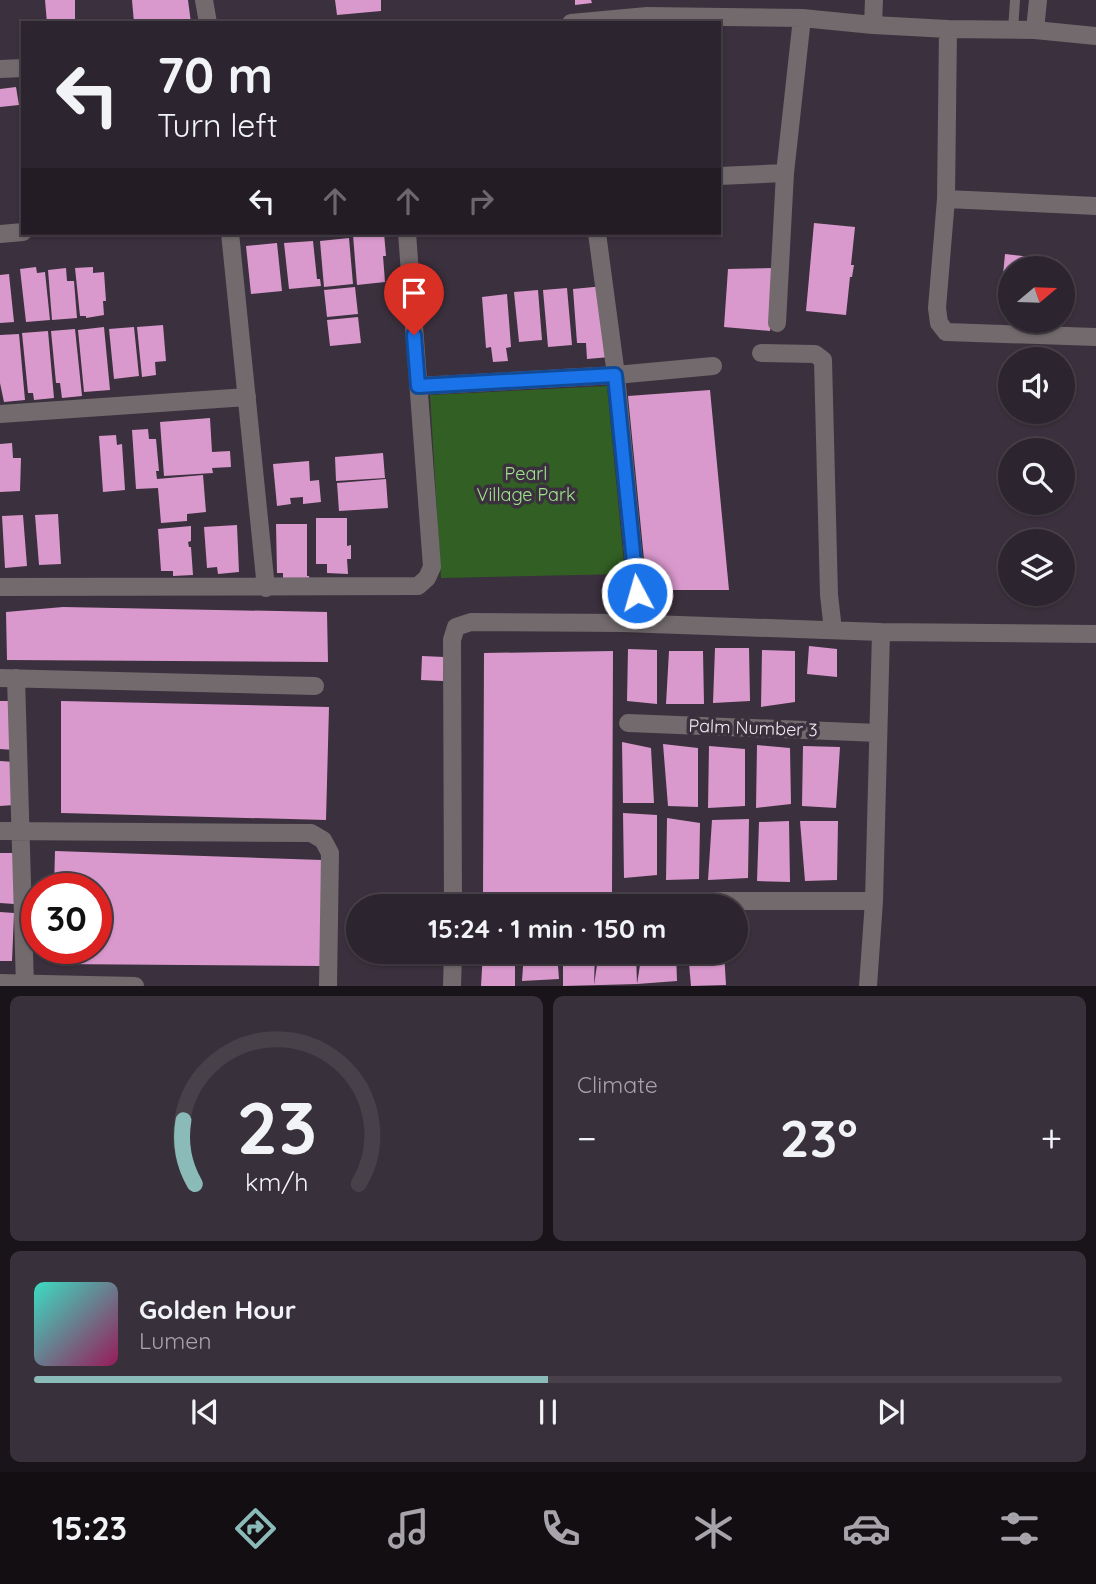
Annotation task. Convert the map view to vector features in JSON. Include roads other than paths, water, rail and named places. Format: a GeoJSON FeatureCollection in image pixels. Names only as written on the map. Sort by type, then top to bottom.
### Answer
{"type":"FeatureCollection","features":[{"type":"Feature","properties":{"kind":"street"},"geometry":{"type":"LineString","coordinates":[[204,0],[208,21]]}},
{"type":"Feature","properties":{"kind":"street"},"geometry":{"type":"LineString","coordinates":[[873,25],[874,0]]}},
{"type":"Feature","properties":{"kind":"street"},"geometry":{"type":"LineString","coordinates":[[1035,30],[1038,0]]}},
{"type":"Feature","properties":{"kind":"street"},"geometry":{"type":"LineString","coordinates":[[593,21],[712,9],[873,25],[1035,30],[1096,36]]}},
{"type":"Feature","properties":{"kind":"street"},"geometry":{"type":"LineString","coordinates":[[778,323],[785,173],[802,18]]}},
{"type":"Feature","properties":{"kind":"street"},"geometry":{"type":"LineString","coordinates":[[948,29],[946,199],[937,308],[939,324],[946,332],[1096,337]]}},
{"type":"Feature","properties":{"kind":"street"},"geometry":{"type":"LineString","coordinates":[[0,69],[21,68]]}},
{"type":"Feature","properties":{"kind":"street"},"geometry":{"type":"LineString","coordinates":[[721,176],[785,173]]}},
{"type":"Feature","properties":{"kind":"street"},"geometry":{"type":"LineString","coordinates":[[946,199],[1096,206]]}},
{"type":"Feature","properties":{"kind":"street"},"geometry":{"type":"LineString","coordinates":[[0,234],[21,232]]}},
{"type":"Feature","properties":{"kind":"street"},"geometry":{"type":"LineString","coordinates":[[230,235],[266,588]]}},
{"type":"Feature","properties":{"kind":"street"},"geometry":{"type":"LineString","coordinates":[[0,587],[418,586],[427,578],[432,567],[407,235]]}},
{"type":"Feature","properties":{"kind":"street"},"geometry":{"type":"LineString","coordinates":[[597,235],[615,375],[637,593]]}},
{"type":"Feature","properties":{"kind":"street"},"geometry":{"type":"LineString","coordinates":[[761,353],[815,354],[823,360],[829,595],[833,630]]}},
{"type":"Feature","properties":{"kind":"street"},"geometry":{"type":"LineString","coordinates":[[418,386],[615,375],[713,366]]}},
{"type":"Feature","properties":{"kind":"street"},"geometry":{"type":"LineString","coordinates":[[0,414],[247,397]]}},
{"type":"Feature","properties":{"kind":"street"},"geometry":{"type":"LineString","coordinates":[[453,894],[452,640],[457,627],[471,622],[609,623],[881,632],[1096,634]]}},
{"type":"Feature","properties":{"kind":"street"},"geometry":{"type":"LineString","coordinates":[[868,985],[874,901],[881,632]]}},
{"type":"Feature","properties":{"kind":"street"},"geometry":{"type":"LineString","coordinates":[[24,985],[20,831],[8,678],[315,686]]}},
{"type":"Feature","properties":{"kind":"street","name":"Palm Number 3"},"geometry":{"type":"LineString","coordinates":[[628,723],[878,733]]}},
{"type":"Feature","properties":{"kind":"street"},"geometry":{"type":"LineString","coordinates":[[0,831],[311,833],[323,840],[330,853],[328,985]]}},
{"type":"Feature","properties":{"kind":"street"},"geometry":{"type":"LineString","coordinates":[[748,901],[874,901]]}},
{"type":"Feature","properties":{"kind":"street"},"geometry":{"type":"LineString","coordinates":[[452,985],[453,964]]}},
{"type":"Feature","properties":{"kind":"street"},"geometry":{"type":"LineString","coordinates":[[0,983],[135,985]]}},
{"type":"Feature","properties":{"kind":"lane"},"geometry":{"type":"LineString","coordinates":[[1013,30],[1015,0]]}},
{"type":"Feature","properties":{"kind":"park label","name":"Pearl Village Park"},"geometry":{"type":"Point","coordinates":[526,484]}}]}
